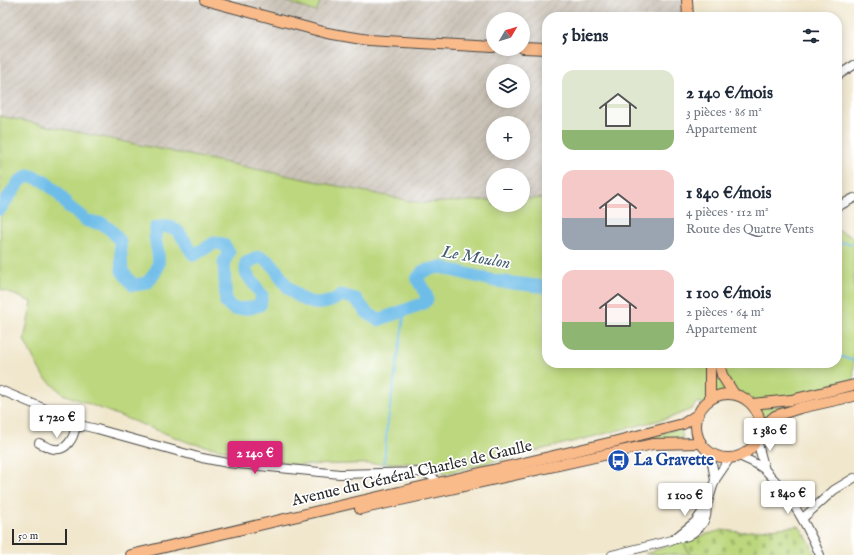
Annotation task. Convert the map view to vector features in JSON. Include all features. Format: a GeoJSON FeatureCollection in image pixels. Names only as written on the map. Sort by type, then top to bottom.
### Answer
{"type":"FeatureCollection","features":[{"type":"Feature","properties":{"kind":"main road"},"geometry":{"type":"LineString","coordinates":[[204,0],[327,33],[368,40],[486,48]]}},
{"type":"Feature","properties":{"kind":"main road"},"geometry":{"type":"LineString","coordinates":[[687,0],[688,12]]}},
{"type":"Feature","properties":{"kind":"main road"},"geometry":{"type":"LineString","coordinates":[[692,0],[693,12]]}},
{"type":"Feature","properties":{"kind":"main road"},"geometry":{"type":"LineString","coordinates":[[530,48],[542,49]]}},
{"type":"Feature","properties":{"kind":"main road"},"geometry":{"type":"LineString","coordinates":[[697,415],[696,430],[701,444],[716,456],[734,457],[746,452],[757,440],[760,429],[758,416],[752,404],[744,398],[734,394],[722,394],[710,399],[710,368]]}},
{"type":"Feature","properties":{"kind":"main road"},"geometry":{"type":"LineString","coordinates":[[720,368],[722,375],[734,394]]}},
{"type":"Feature","properties":{"kind":"main road"},"geometry":{"type":"LineString","coordinates":[[752,404],[791,400],[854,384]]}},
{"type":"Feature","properties":{"kind":"main road"},"geometry":{"type":"LineString","coordinates":[[760,429],[775,416],[800,408],[854,396]]}},
{"type":"Feature","properties":{"kind":"main road","name":"Avenue du Général Charles de Gaulle"},"geometry":{"type":"LineString","coordinates":[[159,555],[439,487],[683,424],[697,415],[704,404],[710,399]]}},
{"type":"Feature","properties":{"kind":"main road","name":"Avenue du Général Charles de Gaulle"},"geometry":{"type":"LineString","coordinates":[[131,555],[439,487],[653,444],[701,444]]}},
{"type":"Feature","properties":{"kind":"street"},"geometry":{"type":"LineString","coordinates":[[842,73],[854,65]]}},
{"type":"Feature","properties":{"kind":"street"},"geometry":{"type":"LineString","coordinates":[[842,204],[854,198]]}},
{"type":"Feature","properties":{"kind":"street"},"geometry":{"type":"LineString","coordinates":[[0,390],[67,418],[75,428]]}},
{"type":"Feature","properties":{"kind":"street"},"geometry":{"type":"LineString","coordinates":[[75,428],[84,426],[97,428],[171,450],[228,463],[340,474],[422,472],[429,474],[439,487]]}},
{"type":"Feature","properties":{"kind":"street"},"geometry":{"type":"LineString","coordinates":[[39,443],[54,449],[61,449],[71,440],[75,428]]}},
{"type":"Feature","properties":{"kind":"street"},"geometry":{"type":"LineString","coordinates":[[757,440],[765,470]]}},
{"type":"Feature","properties":{"kind":"street"},"geometry":{"type":"LineString","coordinates":[[710,452],[715,480]]}},
{"type":"Feature","properties":{"kind":"street"},"geometry":{"type":"LineString","coordinates":[[612,555],[674,538],[688,536],[703,526],[700,521],[715,480],[734,457],[752,461],[765,470],[803,518],[820,555]]}},
{"type":"Feature","properties":{"kind":"street"},"geometry":{"type":"LineString","coordinates":[[803,518],[834,490],[854,478]]}},
{"type":"Feature","properties":{"kind":"street"},"geometry":{"type":"LineString","coordinates":[[674,538],[695,522],[706,507]]}},
{"type":"Feature","properties":{"kind":"shaded area"},"geometry":{"type":"Polygon","coordinates":[[[0,0],[685,0],[686,12],[542,12],[542,198],[530,199],[530,168],[486,168],[486,200],[420,203],[0,116],[0,0]]]}},
{"type":"Feature","properties":{"kind":"green space"},"geometry":{"type":"Polygon","coordinates":[[[283,0],[321,0],[316,12],[283,0]]]}},
{"type":"Feature","properties":{"kind":"green space"},"geometry":{"type":"Polygon","coordinates":[[[0,116],[420,203],[486,200],[486,212],[530,212],[530,199],[542,198],[542,368],[842,368],[842,232],[854,237],[854,385],[752,404],[742,395],[737,393],[722,394],[712,398],[704,404],[697,402],[692,409],[672,417],[443,474],[437,465],[405,463],[298,465],[190,443],[63,394],[43,376],[24,340],[32,302],[0,289],[0,116]]]}},
{"type":"Feature","properties":{"kind":"green space"},"geometry":{"type":"Polygon","coordinates":[[[797,405],[763,421],[759,407],[797,405]]]}},
{"type":"Feature","properties":{"kind":"green space"},"geometry":{"type":"Polygon","coordinates":[[[681,428],[683,438],[647,440],[646,437],[681,428]]]}},
{"type":"Feature","properties":{"kind":"green space"},"geometry":{"type":"Polygon","coordinates":[[[799,526],[809,541],[815,555],[690,555],[683,541],[722,530],[740,532],[799,526]]]}},
{"type":"Feature","properties":{"kind":"green space"},"geometry":{"type":"Polygon","coordinates":[[[683,541],[690,555],[645,554],[683,541]]]}},
{"type":"Feature","properties":{"kind":"waterway","name":"Le Moulon"},"geometry":{"type":"LineString","coordinates":[[0,209],[19,182],[29,175],[44,181],[59,194],[68,206],[87,221],[103,224],[112,231],[120,241],[122,271],[133,285],[147,283],[157,268],[158,257],[155,228],[164,226],[175,229],[194,255],[214,243],[223,244],[229,252],[224,262],[226,303],[234,309],[250,308],[260,305],[262,295],[246,273],[246,263],[259,257],[267,260],[275,268],[287,286],[306,301],[313,303],[327,302],[334,300],[341,295],[356,299],[366,312],[378,320],[422,304],[427,300],[426,294],[417,279],[423,271],[440,267],[495,281],[542,286]]}},
{"type":"Feature","properties":{"kind":"waterway","name":"Le Moulon"},"geometry":{"type":"LineString","coordinates":[[842,243],[854,244]]}},
{"type":"Feature","properties":{"kind":"waterway"},"geometry":{"type":"LineString","coordinates":[[384,465],[387,427],[404,317],[403,312]]}},
{"type":"Feature","properties":{"kind":"waterway"},"geometry":{"type":"LineString","coordinates":[[842,357],[854,361]]}},
{"type":"Feature","properties":{"kind":"place","name":"La Gravette"},"geometry":{"type":"Point","coordinates":[618,461]}}]}
